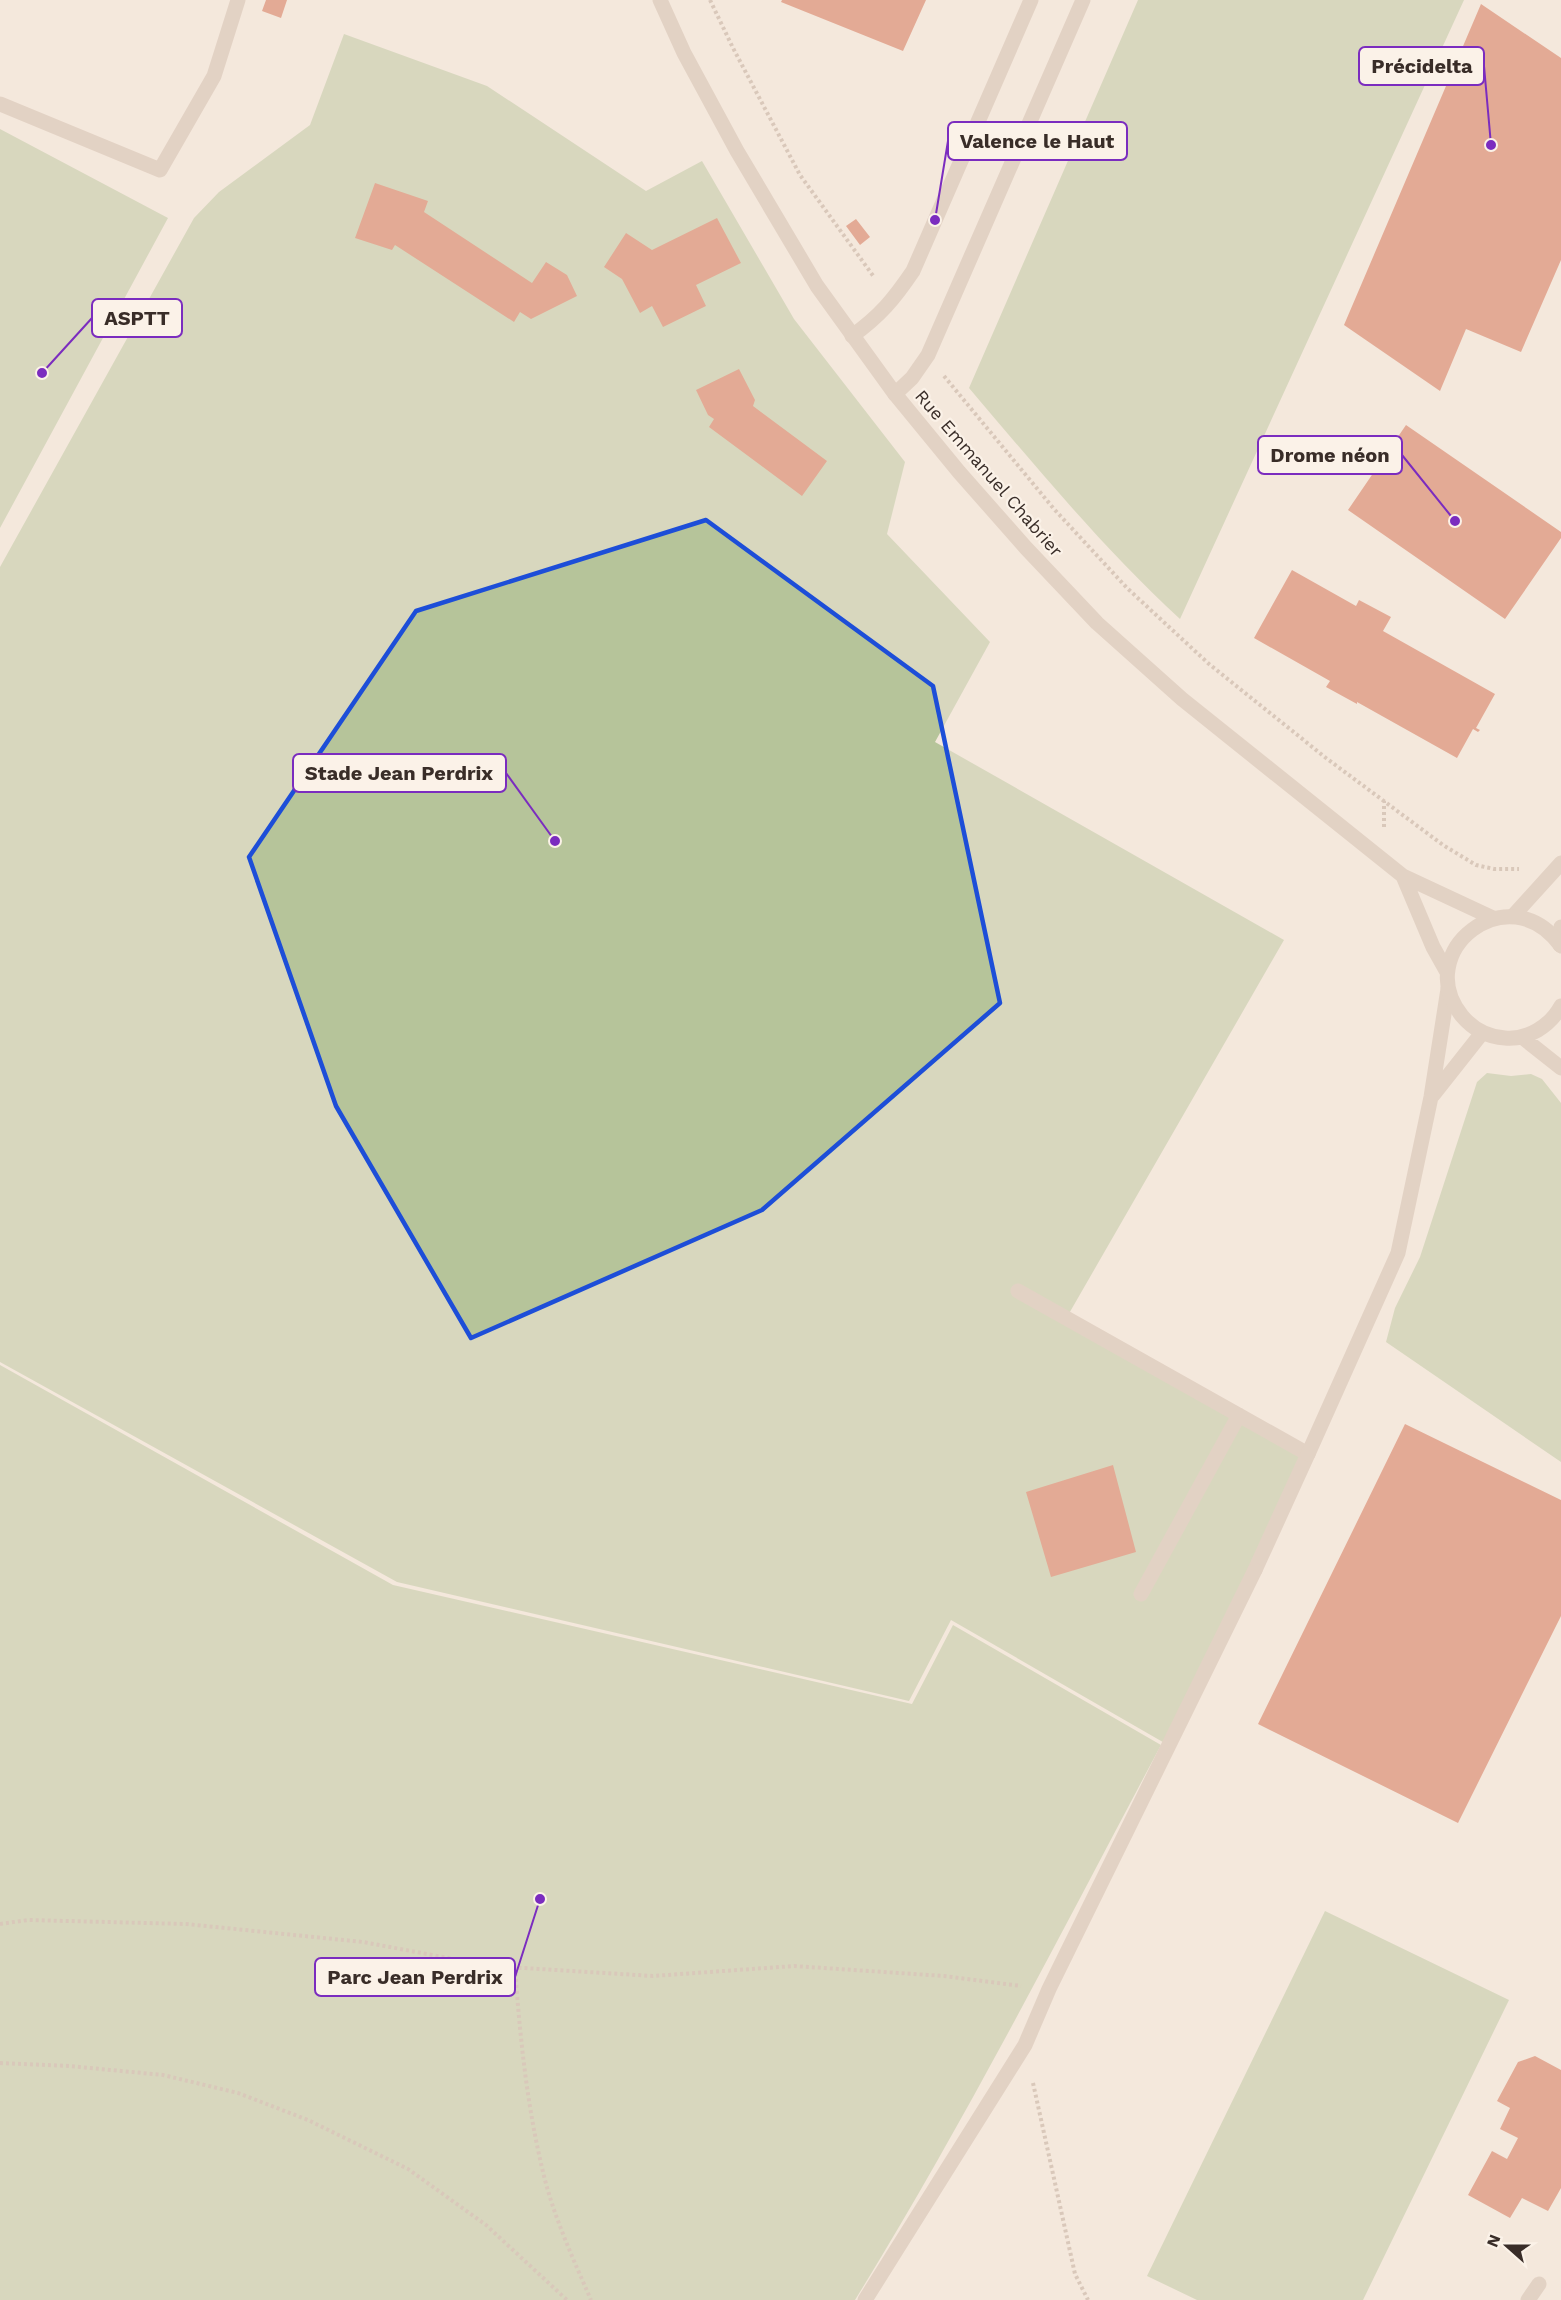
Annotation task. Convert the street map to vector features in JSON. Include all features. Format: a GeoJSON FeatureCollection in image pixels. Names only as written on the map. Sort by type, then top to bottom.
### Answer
{"type":"FeatureCollection","features":[{"type":"Feature","properties":{"kind":"street"},"geometry":{"type":"LineString","coordinates":[[0,104],[160,170],[214,76],[238,0]]}},
{"type":"Feature","properties":{"kind":"street","name":"Rue Emmanuel Chabrier"},"geometry":{"type":"LineString","coordinates":[[660,0],[684,53],[742,160],[817,286],[895,394],[958,472],[1018,540],[1097,623],[1182,699],[1403,876],[1492,918]]}},
{"type":"Feature","properties":{"kind":"street"},"geometry":{"type":"LineString","coordinates":[[852,336],[869,324],[893,301],[913,271],[1031,0]]}},
{"type":"Feature","properties":{"kind":"street"},"geometry":{"type":"LineString","coordinates":[[895,394],[912,378],[928,355],[1083,0]]}},
{"type":"Feature","properties":{"kind":"street"},"geometry":{"type":"LineString","coordinates":[[1513,916],[1561,863]]}},
{"type":"Feature","properties":{"kind":"street","name":"Rue Emmanuel Chabrier"},"geometry":{"type":"LineString","coordinates":[[1403,876],[1433,947],[1448,972]]}},
{"type":"Feature","properties":{"kind":"street"},"geometry":{"type":"LineString","coordinates":[[865,2300],[1025,2045],[1049,1989],[1255,1570],[1398,1253],[1431,1097],[1448,989],[1448,972],[1455,948],[1471,929],[1492,918],[1513,916],[1532,920],[1548,931],[1561,946]]}},
{"type":"Feature","properties":{"kind":"street"},"geometry":{"type":"LineString","coordinates":[[1561,927],[1561,946]]}},
{"type":"Feature","properties":{"kind":"street"},"geometry":{"type":"LineString","coordinates":[[1448,989],[1455,1007],[1467,1022],[1482,1033],[1508,1039],[1521,1037],[1540,1029],[1555,1016],[1561,1006]]}},
{"type":"Feature","properties":{"kind":"street"},"geometry":{"type":"LineString","coordinates":[[1431,1097],[1482,1033]]}},
{"type":"Feature","properties":{"kind":"street"},"geometry":{"type":"LineString","coordinates":[[1521,1037],[1561,1068]]}},
{"type":"Feature","properties":{"kind":"street"},"geometry":{"type":"LineString","coordinates":[[1018,1291],[1308,1454]]}},
{"type":"Feature","properties":{"kind":"street"},"geometry":{"type":"LineString","coordinates":[[1141,1594],[1239,1415]]}},
{"type":"Feature","properties":{"kind":"street"},"geometry":{"type":"LineString","coordinates":[[1527,2300],[1539,2284]]}},
{"type":"Feature","properties":{"kind":"path"},"geometry":{"type":"LineString","coordinates":[[710,0],[800,175],[893,301]]}},
{"type":"Feature","properties":{"kind":"path"},"geometry":{"type":"LineString","coordinates":[[928,355],[1054,509],[1127,588],[1209,664],[1326,758],[1443,845],[1476,865],[1494,869],[1521,869]]}},
{"type":"Feature","properties":{"kind":"path"},"geometry":{"type":"LineString","coordinates":[[0,1924],[28,1920],[186,1924],[363,1942],[491,1966],[653,1976],[794,1966],[944,1976],[1049,1989]]}},
{"type":"Feature","properties":{"kind":"path"},"geometry":{"type":"LineString","coordinates":[[515,1967],[529,2108],[545,2178],[575,2264],[591,2300]]}},
{"type":"Feature","properties":{"kind":"path"},"geometry":{"type":"LineString","coordinates":[[1025,2045],[1075,2274],[1088,2300]]}},
{"type":"Feature","properties":{"kind":"path"},"geometry":{"type":"LineString","coordinates":[[0,2063],[69,2066],[163,2075],[238,2093],[308,2120],[408,2169],[486,2225],[567,2300]]}},
{"type":"Feature","properties":{"kind":"highlighted area"},"geometry":{"type":"Polygon","coordinates":[[[706,520],[933,686],[1000,1003],[762,1210],[471,1338],[336,1106],[249,857],[416,611],[706,520]]]}},
{"type":"Feature","properties":{"kind":"green space"},"geometry":{"type":"Polygon","coordinates":[[[1138,0],[1464,0],[1180,619],[1097,536],[969,388],[1138,0]]]}},
{"type":"Feature","properties":{"kind":"green space"},"geometry":{"type":"Polygon","coordinates":[[[344,34],[487,86],[646,191],[702,161],[794,319],[905,462],[887,534],[990,642],[935,742],[1284,940],[1067,1317],[1308,1454],[1168,1745],[951,1620],[909,1701],[397,1582],[0,1362],[0,567],[194,218],[219,192],[310,125],[344,34]]]}},
{"type":"Feature","properties":{"kind":"green space"},"geometry":{"type":"Polygon","coordinates":[[[0,129],[168,218],[0,528],[0,129]]]}},
{"type":"Feature","properties":{"kind":"green space"},"geometry":{"type":"Polygon","coordinates":[[[1487,1073],[1511,1076],[1531,1074],[1542,1079],[1561,1103],[1561,1462],[1386,1342],[1395,1308],[1420,1257],[1477,1082],[1487,1073]]]}},
{"type":"Feature","properties":{"kind":"green space"},"geometry":{"type":"Polygon","coordinates":[[[0,1365],[393,1585],[912,1704],[953,1625],[1161,1745],[936,2164],[855,2300],[0,2300],[0,1365]]]}},
{"type":"Feature","properties":{"kind":"green space"},"geometry":{"type":"Polygon","coordinates":[[[1325,1911],[1509,2000],[1363,2300],[1197,2300],[1147,2276],[1325,1911]]]}},
{"type":"Feature","properties":{"kind":"building"},"geometry":{"type":"Polygon","coordinates":[[[266,0],[287,0],[281,18],[262,11],[266,0]]]}},
{"type":"Feature","properties":{"kind":"building"},"geometry":{"type":"Polygon","coordinates":[[[782,0],[926,0],[903,51],[781,2],[782,0]]]}},
{"type":"Feature","properties":{"kind":"building"},"geometry":{"type":"Polygon","coordinates":[[[1481,4],[1561,58],[1561,260],[1521,352],[1466,329],[1440,391],[1344,325],[1481,4]]]}},
{"type":"Feature","properties":{"kind":"building"},"geometry":{"type":"Polygon","coordinates":[[[375,183],[428,201],[424,212],[532,283],[546,262],[567,275],[577,296],[531,319],[520,312],[514,322],[395,245],[392,250],[355,238],[375,183]]]}},
{"type":"Feature","properties":{"kind":"building"},"geometry":{"type":"Polygon","coordinates":[[[717,218],[741,263],[696,285],[706,306],[663,327],[652,306],[640,313],[622,279],[604,267],[626,233],[652,250],[717,218]]]}},
{"type":"Feature","properties":{"kind":"building"},"geometry":{"type":"Polygon","coordinates":[[[856,219],[870,237],[860,245],[846,226],[856,219]]]}},
{"type":"Feature","properties":{"kind":"building"},"geometry":{"type":"Polygon","coordinates":[[[739,369],[755,400],[753,406],[827,461],[802,496],[709,427],[714,419],[708,415],[696,390],[739,369]]]}},
{"type":"Feature","properties":{"kind":"building"},"geometry":{"type":"Polygon","coordinates":[[[1406,425],[1561,532],[1561,538],[1505,619],[1348,510],[1406,425]]]}},
{"type":"Feature","properties":{"kind":"building"},"geometry":{"type":"Polygon","coordinates":[[[1292,570],[1356,606],[1359,600],[1391,617],[1383,631],[1495,694],[1476,728],[1480,730],[1478,732],[1473,729],[1457,758],[1326,687],[1330,681],[1254,638],[1292,570]]]}},
{"type":"Feature","properties":{"kind":"building"},"geometry":{"type":"Polygon","coordinates":[[[1405,1424],[1561,1500],[1561,1616],[1458,1823],[1258,1724],[1405,1424]]]}},
{"type":"Feature","properties":{"kind":"building"},"geometry":{"type":"Polygon","coordinates":[[[1113,1465],[1136,1552],[1051,1577],[1026,1492],[1113,1465]]]}},
{"type":"Feature","properties":{"kind":"building"},"geometry":{"type":"Polygon","coordinates":[[[1535,2056],[1561,2070],[1561,2188],[1548,2211],[1522,2198],[1510,2218],[1468,2195],[1492,2151],[1507,2159],[1518,2138],[1500,2129],[1510,2108],[1497,2101],[1518,2062],[1535,2056]]]}},
{"type":"Feature","properties":{"kind":"place","name":"Précidelta"},"geometry":{"type":"Point","coordinates":[1491,145]}},
{"type":"Feature","properties":{"kind":"place","name":"Valence le Haut"},"geometry":{"type":"Point","coordinates":[935,220]}},
{"type":"Feature","properties":{"kind":"place","name":"ASPTT"},"geometry":{"type":"Point","coordinates":[42,373]}},
{"type":"Feature","properties":{"kind":"place","name":"Drome néon"},"geometry":{"type":"Point","coordinates":[1455,521]}},
{"type":"Feature","properties":{"kind":"place","name":"Stade Jean Perdrix"},"geometry":{"type":"Point","coordinates":[555,841]}},
{"type":"Feature","properties":{"kind":"place","name":"Parc Jean Perdrix"},"geometry":{"type":"Point","coordinates":[540,1899]}}]}
